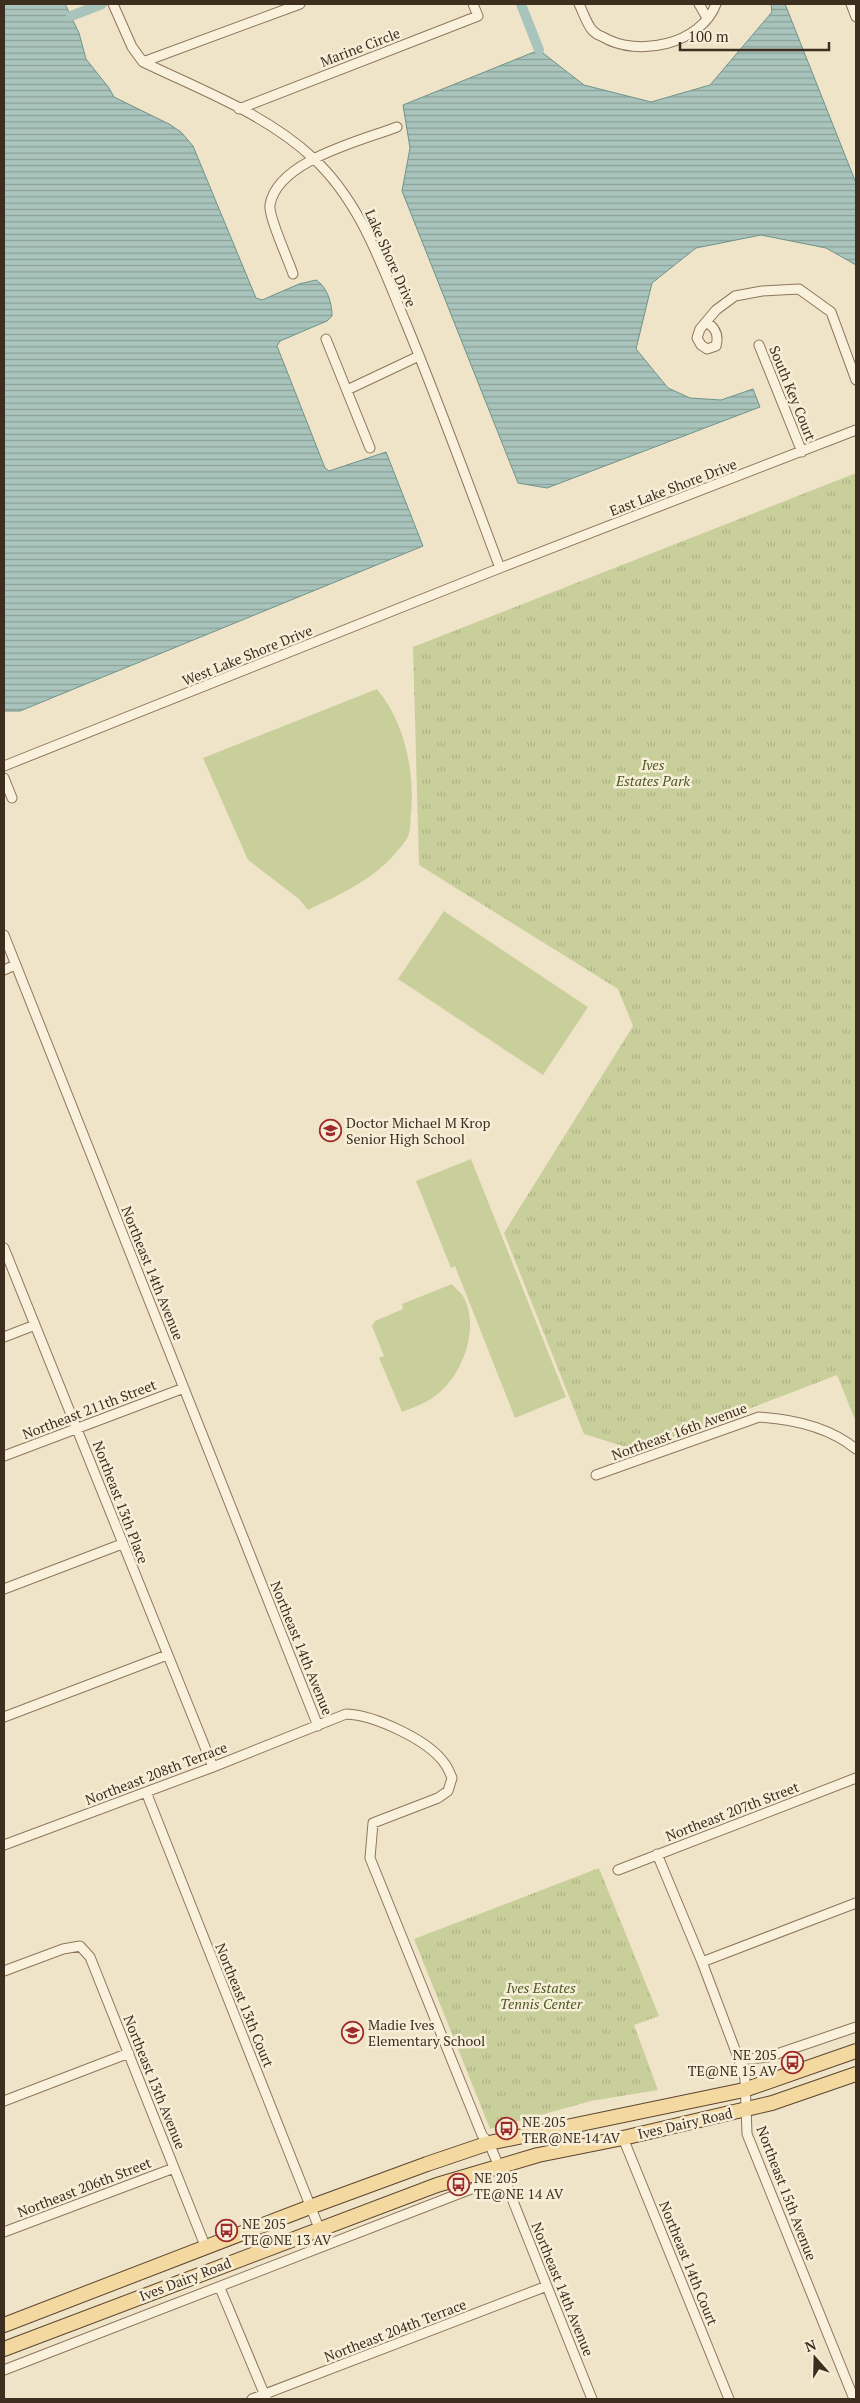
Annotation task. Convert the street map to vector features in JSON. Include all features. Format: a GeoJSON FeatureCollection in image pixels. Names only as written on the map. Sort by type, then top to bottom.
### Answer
{"type":"FeatureCollection","features":[{"type":"Feature","properties":{"kind":"main road","name":"Ives Dairy Road"},"geometry":{"type":"LineString","coordinates":[[4,2325],[310,2207],[490,2143],[533,2132],[623,2116],[744,2090],[856,2051]]}},
{"type":"Feature","properties":{"kind":"main road","name":"Ives Dairy Road"},"geometry":{"type":"LineString","coordinates":[[4,2349],[319,2228],[437,2185],[538,2155],[623,2138],[772,2103],[856,2074]]}},
{"type":"Feature","properties":{"kind":"street"},"geometry":{"type":"LineString","coordinates":[[113,4],[132,47],[143,62],[300,4]]}},
{"type":"Feature","properties":{"kind":"street","name":"Marine Circle"},"geometry":{"type":"LineString","coordinates":[[239,109],[478,16],[473,4]]}},
{"type":"Feature","properties":{"kind":"street"},"geometry":{"type":"LineString","coordinates":[[580,4],[593,32],[615,44],[644,48],[671,43],[703,24],[716,4]]}},
{"type":"Feature","properties":{"kind":"street"},"geometry":{"type":"LineString","coordinates":[[699,4],[707,18]]}},
{"type":"Feature","properties":{"kind":"street"},"geometry":{"type":"LineString","coordinates":[[851,4],[856,17]]}},
{"type":"Feature","properties":{"kind":"street","name":"Lake Shore Drive"},"geometry":{"type":"LineString","coordinates":[[143,62],[280,130],[314,159],[343,190],[371,239],[419,356],[500,568]]}},
{"type":"Feature","properties":{"kind":"street"},"geometry":{"type":"LineString","coordinates":[[293,274],[269,207],[275,188],[293,170],[314,159],[397,127]]}},
{"type":"Feature","properties":{"kind":"street"},"geometry":{"type":"LineString","coordinates":[[706,322],[716,310],[735,296],[762,291],[799,289],[831,312],[856,380]]}},
{"type":"Feature","properties":{"kind":"street"},"geometry":{"type":"LineString","coordinates":[[326,339],[370,448]]}},
{"type":"Feature","properties":{"kind":"street","name":"South Key Court"},"geometry":{"type":"LineString","coordinates":[[759,345],[802,452]]}},
{"type":"Feature","properties":{"kind":"street"},"geometry":{"type":"LineString","coordinates":[[347,390],[419,356]]}},
{"type":"Feature","properties":{"kind":"street","name":"East Lake Shore Drive"},"geometry":{"type":"LineString","coordinates":[[500,568],[856,430]]}},
{"type":"Feature","properties":{"kind":"street","name":"West Lake Shore Drive"},"geometry":{"type":"LineString","coordinates":[[4,766],[500,568]]}},
{"type":"Feature","properties":{"kind":"street"},"geometry":{"type":"LineString","coordinates":[[4,778],[12,798]]}},
{"type":"Feature","properties":{"kind":"street","name":"Northeast 14th Avenue"},"geometry":{"type":"LineString","coordinates":[[4,935],[318,1726],[346,1714],[358,1714],[389,1725],[430,1748],[445,1764],[452,1778],[448,1791],[438,1798],[373,1823],[370,1858],[482,2135],[490,2143],[592,2399]]}},
{"type":"Feature","properties":{"kind":"street"},"geometry":{"type":"LineString","coordinates":[[4,970],[15,966]]}},
{"type":"Feature","properties":{"kind":"street","name":"Northeast 13th Place"},"geometry":{"type":"LineString","coordinates":[[4,1248],[213,1767]]}},
{"type":"Feature","properties":{"kind":"street"},"geometry":{"type":"LineString","coordinates":[[4,1337],[35,1325]]}},
{"type":"Feature","properties":{"kind":"street","name":"Northeast 211th Street"},"geometry":{"type":"LineString","coordinates":[[4,1456],[184,1388]]}},
{"type":"Feature","properties":{"kind":"street","name":"Northeast 16th Avenue"},"geometry":{"type":"LineString","coordinates":[[596,1476],[759,1417],[780,1418],[813,1426],[838,1437],[856,1449]]}},
{"type":"Feature","properties":{"kind":"street"},"geometry":{"type":"LineString","coordinates":[[4,1588],[122,1544]]}},
{"type":"Feature","properties":{"kind":"street"},"geometry":{"type":"LineString","coordinates":[[4,1717],[167,1655]]}},
{"type":"Feature","properties":{"kind":"street","name":"Northeast 208th Terrace"},"geometry":{"type":"LineString","coordinates":[[4,1845],[318,1726]]}},
{"type":"Feature","properties":{"kind":"street","name":"Northeast 207th Street"},"geometry":{"type":"LineString","coordinates":[[618,1870],[856,1778]]}},
{"type":"Feature","properties":{"kind":"street","name":"Northeast 13th Court"},"geometry":{"type":"LineString","coordinates":[[146,1792],[319,2228]]}},
{"type":"Feature","properties":{"kind":"street","name":"Northeast 15th Avenue"},"geometry":{"type":"LineString","coordinates":[[657,1854],[702,1962],[739,2060],[745,2079],[747,2134],[854,2399]]}},
{"type":"Feature","properties":{"kind":"street"},"geometry":{"type":"LineString","coordinates":[[702,1962],[856,1902]]}},
{"type":"Feature","properties":{"kind":"street","name":"Northeast 13th Avenue"},"geometry":{"type":"LineString","coordinates":[[4,1971],[62,1948],[80,1946],[90,1957],[206,2248]]}},
{"type":"Feature","properties":{"kind":"street"},"geometry":{"type":"LineString","coordinates":[[739,2060],[768,2057],[856,2027]]}},
{"type":"Feature","properties":{"kind":"street"},"geometry":{"type":"LineString","coordinates":[[4,2101],[129,2053]]}},
{"type":"Feature","properties":{"kind":"street","name":"Northeast 14th Court"},"geometry":{"type":"LineString","coordinates":[[623,2138],[730,2399]]}},
{"type":"Feature","properties":{"kind":"street","name":"Northeast 206th Street"},"geometry":{"type":"LineString","coordinates":[[4,2232],[174,2168]]}},
{"type":"Feature","properties":{"kind":"street"},"geometry":{"type":"LineString","coordinates":[[4,2370],[220,2288],[471,2189],[489,2186],[508,2187]]}},
{"type":"Feature","properties":{"kind":"street","name":"Northeast 204th Terrace"},"geometry":{"type":"LineString","coordinates":[[252,2399],[266,2397],[548,2286]]}},
{"type":"Feature","properties":{"kind":"street"},"geometry":{"type":"LineString","coordinates":[[220,2288],[266,2397]]}},
{"type":"Feature","properties":{"kind":"green space","name":"Ives Estates Park"},"geometry":{"type":"Polygon","coordinates":[[[856,473],[856,1422],[837,1375],[639,1451],[584,1434],[504,1233],[633,1026],[618,989],[419,865],[413,647],[856,473]]]}},
{"type":"Feature","properties":{"kind":"green space"},"geometry":{"type":"Polygon","coordinates":[[[377,689],[395,717],[406,748],[412,798],[409,835],[385,864],[362,882],[308,910],[299,899],[248,860],[203,758],[377,689]]]}},
{"type":"Feature","properties":{"kind":"green space"},"geometry":{"type":"Polygon","coordinates":[[[444,911],[588,1007],[543,1075],[398,979],[444,911]]]}},
{"type":"Feature","properties":{"kind":"green space"},"geometry":{"type":"Polygon","coordinates":[[[471,1159],[566,1397],[515,1418],[455,1266],[451,1268],[416,1181],[471,1159]]]}},
{"type":"Feature","properties":{"kind":"green space"},"geometry":{"type":"Polygon","coordinates":[[[452,1284],[463,1296],[470,1320],[470,1334],[462,1360],[449,1383],[436,1396],[402,1412],[379,1358],[384,1356],[372,1326],[375,1321],[403,1309],[402,1304],[452,1284]]]}},
{"type":"Feature","properties":{"kind":"green space","name":"Ives Estates Tennis Center"},"geometry":{"type":"Polygon","coordinates":[[[599,1868],[659,2016],[634,2025],[658,2090],[591,2101],[490,2129],[414,1939],[599,1868]]]}},
{"type":"Feature","properties":{"kind":"water"},"geometry":{"type":"Polygon","coordinates":[[[4,4],[65,4],[79,33],[86,59],[114,97],[169,124],[181,132],[193,146],[256,298],[262,300],[299,284],[316,280],[320,283],[330,300],[332,316],[327,321],[280,341],[277,346],[325,468],[329,471],[386,452],[423,546],[20,711],[4,711],[4,4]]]}},
{"type":"Feature","properties":{"kind":"water"},"geometry":{"type":"Polygon","coordinates":[[[771,4],[785,4],[856,183],[856,265],[826,248],[761,235],[696,248],[652,283],[636,349],[668,388],[690,398],[721,400],[753,389],[760,407],[547,488],[518,483],[402,191],[410,148],[403,105],[539,50],[584,85],[651,102],[710,85],[772,12],[771,4]]]}},
{"type":"Feature","properties":{"kind":"waterway"},"geometry":{"type":"LineString","coordinates":[[71,16],[102,4]]}},
{"type":"Feature","properties":{"kind":"waterway"},"geometry":{"type":"LineString","coordinates":[[521,4],[539,50]]}},
{"type":"Feature","properties":{"kind":"place","name":"Doctor Michael M Krop Senior High School"},"geometry":{"type":"Point","coordinates":[330,1130]}},
{"type":"Feature","properties":{"kind":"place","name":"Madie Ives Elementary School"},"geometry":{"type":"Point","coordinates":[352,2032]}},
{"type":"Feature","properties":{"kind":"place","name":"NE 205 TE@NE 15 AV"},"geometry":{"type":"Point","coordinates":[793,2062]}},
{"type":"Feature","properties":{"kind":"place","name":"NE 205 TER@NE 14 AV"},"geometry":{"type":"Point","coordinates":[506,2129]}},
{"type":"Feature","properties":{"kind":"place","name":"NE 205 TE@NE 14 AV"},"geometry":{"type":"Point","coordinates":[458,2185]}},
{"type":"Feature","properties":{"kind":"place","name":"NE 205 TE@NE 13 AV"},"geometry":{"type":"Point","coordinates":[226,2231]}}]}
